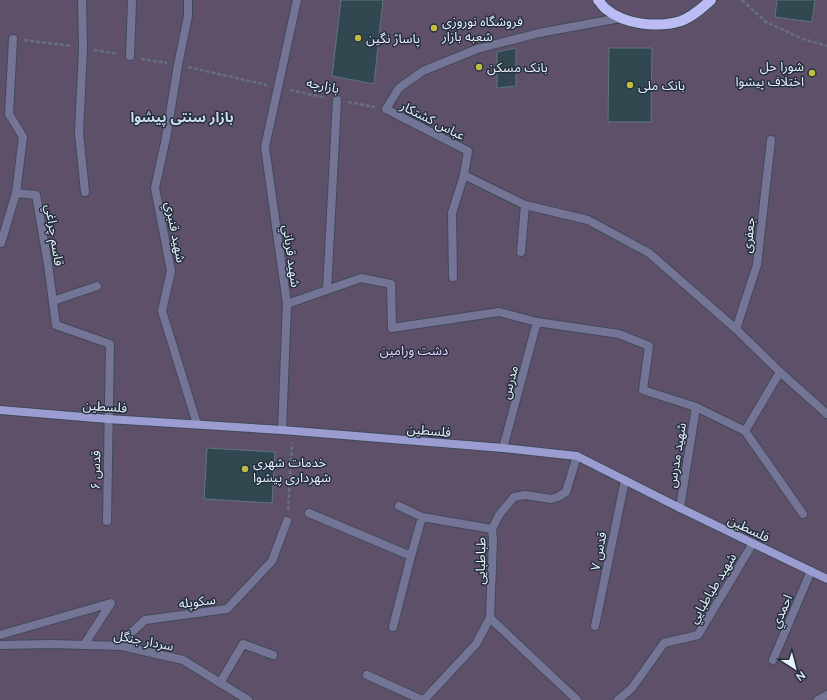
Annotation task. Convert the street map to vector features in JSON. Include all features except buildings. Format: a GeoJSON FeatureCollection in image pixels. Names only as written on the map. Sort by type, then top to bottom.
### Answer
{"type":"FeatureCollection","features":[{"type":"Feature","properties":{"kind":"main road"},"geometry":{"type":"LineString","coordinates":[[598,0],[606,9],[620,18],[641,24],[661,24],[681,21],[719,0]]}},
{"type":"Feature","properties":{"kind":"main road"},"geometry":{"type":"LineString","coordinates":[[699,11],[711,0]]}},
{"type":"Feature","properties":{"kind":"main road","name":"فلسطین"},"geometry":{"type":"LineString","coordinates":[[0,410],[108,419],[282,430],[503,448],[577,456],[827,579]]}},
{"type":"Feature","properties":{"kind":"street"},"geometry":{"type":"LineString","coordinates":[[82,0],[83,48],[79,133],[85,192]]}},
{"type":"Feature","properties":{"kind":"street"},"geometry":{"type":"LineString","coordinates":[[130,56],[132,0]]}},
{"type":"Feature","properties":{"kind":"street","name":"شهيد قنبري"},"geometry":{"type":"LineString","coordinates":[[188,0],[188,16],[166,138],[155,188],[171,271],[162,311],[197,424]]}},
{"type":"Feature","properties":{"kind":"street","name":"شهيد قرباني"},"geometry":{"type":"LineString","coordinates":[[282,430],[287,304],[265,147],[297,0]]}},
{"type":"Feature","properties":{"kind":"street"},"geometry":{"type":"LineString","coordinates":[[386,109],[399,88],[423,71],[470,52],[539,33],[620,18]]}},
{"type":"Feature","properties":{"kind":"street"},"geometry":{"type":"LineString","coordinates":[[1,243],[16,193],[23,137],[9,114],[13,39]]}},
{"type":"Feature","properties":{"kind":"street"},"geometry":{"type":"LineString","coordinates":[[328,290],[337,100]]}},
{"type":"Feature","properties":{"kind":"street","name":"عباس كشتكار"},"geometry":{"type":"LineString","coordinates":[[386,109],[468,151],[464,175]]}},
{"type":"Feature","properties":{"kind":"street","name":"جعفری"},"geometry":{"type":"LineString","coordinates":[[736,329],[757,265],[771,140]]}},
{"type":"Feature","properties":{"kind":"street"},"geometry":{"type":"LineString","coordinates":[[453,277],[452,212],[464,175],[525,205],[588,220],[649,253],[736,329],[780,372],[827,414]]}},
{"type":"Feature","properties":{"kind":"street","name":"قاسم چراغي"},"geometry":{"type":"LineString","coordinates":[[16,193],[36,195],[48,264],[56,326],[110,344],[108,419]]}},
{"type":"Feature","properties":{"kind":"street"},"geometry":{"type":"LineString","coordinates":[[521,252],[525,205]]}},
{"type":"Feature","properties":{"kind":"street"},"geometry":{"type":"LineString","coordinates":[[287,304],[361,278],[391,284],[392,328],[499,312],[537,322],[619,334],[649,346],[643,390],[696,407],[745,431],[803,514]]}},
{"type":"Feature","properties":{"kind":"street"},"geometry":{"type":"LineString","coordinates":[[53,301],[97,286]]}},
{"type":"Feature","properties":{"kind":"street","name":"مدرس"},"geometry":{"type":"LineString","coordinates":[[503,448],[537,322]]}},
{"type":"Feature","properties":{"kind":"street"},"geometry":{"type":"LineString","coordinates":[[745,431],[780,372]]}},
{"type":"Feature","properties":{"kind":"street","name":"شهيد مدرس"},"geometry":{"type":"LineString","coordinates":[[680,508],[696,407]]}},
{"type":"Feature","properties":{"kind":"street","name":"قدس ۶"},"geometry":{"type":"LineString","coordinates":[[106,521],[108,419]]}},
{"type":"Feature","properties":{"kind":"street","name":"طباطبایی"},"geometry":{"type":"LineString","coordinates":[[423,700],[476,644],[490,618],[493,540],[492,529],[500,515],[514,497],[525,494],[551,499],[566,492],[577,456]]}},
{"type":"Feature","properties":{"kind":"street","name":"قدس ۷"},"geometry":{"type":"LineString","coordinates":[[595,626],[625,480]]}},
{"type":"Feature","properties":{"kind":"street"},"geometry":{"type":"LineString","coordinates":[[399,506],[422,517],[492,529]]}},
{"type":"Feature","properties":{"kind":"street"},"geometry":{"type":"LineString","coordinates":[[309,513],[411,556]]}},
{"type":"Feature","properties":{"kind":"street"},"geometry":{"type":"LineString","coordinates":[[393,627],[422,517]]}},
{"type":"Feature","properties":{"kind":"street","name":"سکوپله"},"geometry":{"type":"LineString","coordinates":[[122,646],[131,633],[145,620],[226,609],[272,561],[287,521]]}},
{"type":"Feature","properties":{"kind":"street","name":"شهيد طباطبايي"},"geometry":{"type":"LineString","coordinates":[[618,700],[632,688],[664,644],[698,635],[753,543]]}},
{"type":"Feature","properties":{"kind":"street","name":"احمدي"},"geometry":{"type":"LineString","coordinates":[[772,660],[811,571]]}},
{"type":"Feature","properties":{"kind":"street"},"geometry":{"type":"LineString","coordinates":[[0,635],[110,603],[84,645]]}},
{"type":"Feature","properties":{"kind":"street"},"geometry":{"type":"LineString","coordinates":[[490,618],[577,700]]}},
{"type":"Feature","properties":{"kind":"street"},"geometry":{"type":"LineString","coordinates":[[220,683],[243,644],[273,655]]}},
{"type":"Feature","properties":{"kind":"street","name":"سردار جنگل"},"geometry":{"type":"LineString","coordinates":[[0,645],[122,646],[183,660],[248,700]]}},
{"type":"Feature","properties":{"kind":"street"},"geometry":{"type":"LineString","coordinates":[[367,675],[423,700]]}},
{"type":"Feature","properties":{"kind":"street"},"geometry":{"type":"LineString","coordinates":[[818,700],[827,696]]}},
{"type":"Feature","properties":{"kind":"path"},"geometry":{"type":"LineString","coordinates":[[742,0],[766,22],[802,39],[827,46]]}},
{"type":"Feature","properties":{"kind":"path","name":"بازارچه"},"geometry":{"type":"LineString","coordinates":[[13,39],[83,48],[178,65],[278,88],[386,109]]}},
{"type":"Feature","properties":{"kind":"path"},"geometry":{"type":"LineString","coordinates":[[287,521],[292,443]]}},
{"type":"Feature","properties":{"kind":"green space","name":"دشت ورامین"},"geometry":{"type":"Polygon","coordinates":[[[0,0],[827,0],[827,700],[0,700],[0,0]]]}},
{"type":"Feature","properties":{"kind":"place","name":"فروشگاه نوروزی شعبه بازار"},"geometry":{"type":"Point","coordinates":[434,28]}},
{"type":"Feature","properties":{"kind":"place","name":"پاساژ نگین"},"geometry":{"type":"Point","coordinates":[358,38]}},
{"type":"Feature","properties":{"kind":"place","name":"بانک مسکن"},"geometry":{"type":"Point","coordinates":[479,67]}},
{"type":"Feature","properties":{"kind":"place","name":"شورا حل اختلاف پیشوا"},"geometry":{"type":"Point","coordinates":[812,73]}},
{"type":"Feature","properties":{"kind":"place","name":"بانک ملی"},"geometry":{"type":"Point","coordinates":[630,85]}},
{"type":"Feature","properties":{"kind":"place","name":"خدمات شهری شهرداری پیشوا"},"geometry":{"type":"Point","coordinates":[245,469]}},
{"type":"Feature","properties":{"kind":"district","name":"بازار سنتی پیشوا"},"geometry":{"type":"Point","coordinates":[182,117]}}]}
